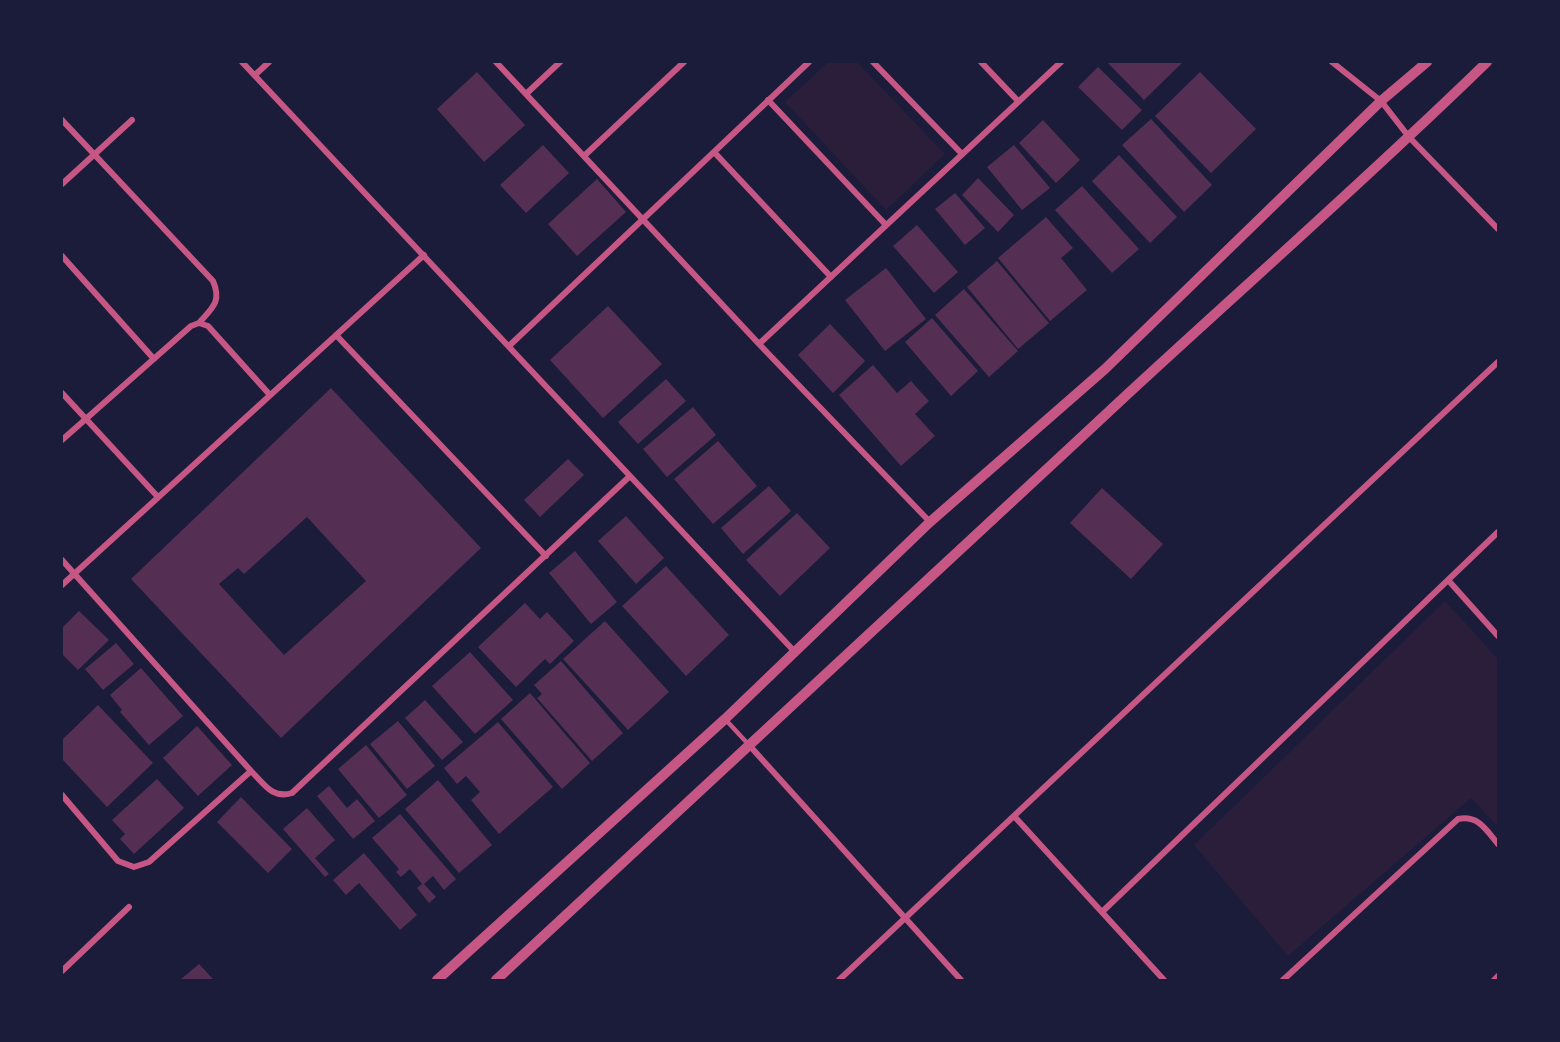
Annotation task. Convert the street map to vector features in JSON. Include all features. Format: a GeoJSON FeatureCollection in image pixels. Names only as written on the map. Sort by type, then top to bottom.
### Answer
{"type":"FeatureCollection","features":[{"type":"Feature","properties":{"kind":"street"},"geometry":{"type":"LineString","coordinates":[[242,62],[794,651]]}},
{"type":"Feature","properties":{"kind":"street"},"geometry":{"type":"LineString","coordinates":[[255,75],[270,62]]}},
{"type":"Feature","properties":{"kind":"street"},"geometry":{"type":"LineString","coordinates":[[496,62],[759,344],[930,522]]}},
{"type":"Feature","properties":{"kind":"street"},"geometry":{"type":"LineString","coordinates":[[526,94],[560,62]]}},
{"type":"Feature","properties":{"kind":"street"},"geometry":{"type":"LineString","coordinates":[[585,156],[684,62]]}},
{"type":"Feature","properties":{"kind":"street"},"geometry":{"type":"LineString","coordinates":[[509,346],[809,62]]}},
{"type":"Feature","properties":{"kind":"street"},"geometry":{"type":"LineString","coordinates":[[873,62],[962,154]]}},
{"type":"Feature","properties":{"kind":"street"},"geometry":{"type":"LineString","coordinates":[[981,62],[1018,101]]}},
{"type":"Feature","properties":{"kind":"street"},"geometry":{"type":"LineString","coordinates":[[759,344],[1060,62]]}},
{"type":"Feature","properties":{"kind":"street"},"geometry":{"type":"LineString","coordinates":[[1332,62],[1381,101],[1409,137],[1498,230]]}},
{"type":"Feature","properties":{"kind":"street"},"geometry":{"type":"LineString","coordinates":[[437,981],[725,719],[930,522],[1106,369],[1381,101],[1427,62]]}},
{"type":"Feature","properties":{"kind":"street"},"geometry":{"type":"LineString","coordinates":[[496,981],[749,745],[950,562],[1119,402],[1409,137],[1487,62]]}},
{"type":"Feature","properties":{"kind":"street"},"geometry":{"type":"LineString","coordinates":[[768,100],[886,225]]}},
{"type":"Feature","properties":{"kind":"street"},"geometry":{"type":"LineString","coordinates":[[62,120],[213,281],[218,292],[216,304],[199,323],[191,326],[62,440]]}},
{"type":"Feature","properties":{"kind":"street"},"geometry":{"type":"LineString","coordinates":[[62,184],[132,120]]}},
{"type":"Feature","properties":{"kind":"street"},"geometry":{"type":"LineString","coordinates":[[714,152],[831,277]]}},
{"type":"Feature","properties":{"kind":"street"},"geometry":{"type":"LineString","coordinates":[[62,585],[424,255]]}},
{"type":"Feature","properties":{"kind":"street"},"geometry":{"type":"LineString","coordinates":[[62,256],[154,359]]}},
{"type":"Feature","properties":{"kind":"street"},"geometry":{"type":"LineString","coordinates":[[199,323],[208,326],[270,395]]}},
{"type":"Feature","properties":{"kind":"street"},"geometry":{"type":"LineString","coordinates":[[336,335],[546,556]]}},
{"type":"Feature","properties":{"kind":"street"},"geometry":{"type":"LineString","coordinates":[[839,981],[1498,362]]}},
{"type":"Feature","properties":{"kind":"street"},"geometry":{"type":"LineString","coordinates":[[62,393],[158,497]]}},
{"type":"Feature","properties":{"kind":"street"},"geometry":{"type":"LineString","coordinates":[[62,560],[251,771],[271,791],[282,796],[292,793],[630,476]]}},
{"type":"Feature","properties":{"kind":"street"},"geometry":{"type":"LineString","coordinates":[[1102,912],[1498,532]]}},
{"type":"Feature","properties":{"kind":"street"},"geometry":{"type":"LineString","coordinates":[[1448,580],[1498,636]]}},
{"type":"Feature","properties":{"kind":"street"},"geometry":{"type":"LineString","coordinates":[[749,745],[961,981]]}},
{"type":"Feature","properties":{"kind":"street"},"geometry":{"type":"LineString","coordinates":[[62,795],[118,861],[134,867],[149,862],[251,771]]}},
{"type":"Feature","properties":{"kind":"street"},"geometry":{"type":"LineString","coordinates":[[1014,816],[1164,981]]}},
{"type":"Feature","properties":{"kind":"street"},"geometry":{"type":"LineString","coordinates":[[1282,981],[1458,819],[1468,817],[1477,820],[1498,844]]}},
{"type":"Feature","properties":{"kind":"street"},"geometry":{"type":"LineString","coordinates":[[62,971],[129,907]]}},
{"type":"Feature","properties":{"kind":"street"},"geometry":{"type":"LineString","coordinates":[[1494,981],[1498,976]]}},
{"type":"Feature","properties":{"kind":"lane"},"geometry":{"type":"LineString","coordinates":[[725,719],[749,745]]}},
{"type":"Feature","properties":{"kind":"shaded area"},"geometry":{"type":"Polygon","coordinates":[[[828,62],[857,62],[945,154],[886,210],[785,102],[828,62]]]}},
{"type":"Feature","properties":{"kind":"shaded area"},"geometry":{"type":"Polygon","coordinates":[[[1445,601],[1498,659],[1498,827],[1471,798],[1288,956],[1194,845],[1445,601]]]}},
{"type":"Feature","properties":{"kind":"building"},"geometry":{"type":"Polygon","coordinates":[[[1107,62],[1183,62],[1144,100],[1107,62]]]}},
{"type":"Feature","properties":{"kind":"building"},"geometry":{"type":"Polygon","coordinates":[[[1098,67],[1142,110],[1122,130],[1078,87],[1098,67]]]}},
{"type":"Feature","properties":{"kind":"building"},"geometry":{"type":"Polygon","coordinates":[[[477,72],[525,125],[484,162],[437,109],[477,72]]]}},
{"type":"Feature","properties":{"kind":"building"},"geometry":{"type":"Polygon","coordinates":[[[1200,72],[1256,129],[1211,173],[1155,116],[1200,72]]]}},
{"type":"Feature","properties":{"kind":"building"},"geometry":{"type":"Polygon","coordinates":[[[1151,119],[1212,185],[1184,212],[1122,145],[1151,119]]]}},
{"type":"Feature","properties":{"kind":"building"},"geometry":{"type":"Polygon","coordinates":[[[1043,120],[1080,160],[1056,183],[1019,143],[1043,120]]]}},
{"type":"Feature","properties":{"kind":"building"},"geometry":{"type":"Polygon","coordinates":[[[543,145],[569,173],[526,213],[500,185],[543,145]]]}},
{"type":"Feature","properties":{"kind":"building"},"geometry":{"type":"Polygon","coordinates":[[[1014,145],[1050,188],[1022,210],[987,167],[1014,145]]]}},
{"type":"Feature","properties":{"kind":"building"},"geometry":{"type":"Polygon","coordinates":[[[1119,155],[1177,217],[1150,243],[1092,181],[1119,155]]]}},
{"type":"Feature","properties":{"kind":"building"},"geometry":{"type":"Polygon","coordinates":[[[978,178],[1014,215],[998,232],[962,195],[978,178]]]}},
{"type":"Feature","properties":{"kind":"building"},"geometry":{"type":"Polygon","coordinates":[[[597,179],[626,212],[577,256],[548,224],[597,179]]]}},
{"type":"Feature","properties":{"kind":"building"},"geometry":{"type":"Polygon","coordinates":[[[1082,186],[1139,249],[1112,273],[1055,210],[1082,186]]]}},
{"type":"Feature","properties":{"kind":"building"},"geometry":{"type":"Polygon","coordinates":[[[955,193],[985,228],[965,245],[935,209],[955,193]]]}},
{"type":"Feature","properties":{"kind":"building"},"geometry":{"type":"Polygon","coordinates":[[[1046,217],[1073,248],[1061,258],[1087,290],[1050,321],[998,258],[1046,217]]]}},
{"type":"Feature","properties":{"kind":"building"},"geometry":{"type":"Polygon","coordinates":[[[917,225],[958,272],[934,293],[893,246],[917,225]]]}},
{"type":"Feature","properties":{"kind":"building"},"geometry":{"type":"Polygon","coordinates":[[[997,261],[1049,323],[1018,349],[967,287],[997,261]]]}},
{"type":"Feature","properties":{"kind":"building"},"geometry":{"type":"Polygon","coordinates":[[[886,268],[926,319],[885,351],[845,300],[886,268]]]}},
{"type":"Feature","properties":{"kind":"building"},"geometry":{"type":"Polygon","coordinates":[[[964,289],[1018,351],[989,377],[935,315],[964,289]]]}},
{"type":"Feature","properties":{"kind":"building"},"geometry":{"type":"Polygon","coordinates":[[[608,306],[662,364],[603,418],[550,360],[608,306]]]}},
{"type":"Feature","properties":{"kind":"building"},"geometry":{"type":"Polygon","coordinates":[[[932,318],[978,371],[951,396],[905,342],[932,318]]]}},
{"type":"Feature","properties":{"kind":"building"},"geometry":{"type":"Polygon","coordinates":[[[830,324],[865,361],[833,393],[798,355],[830,324]]]}},
{"type":"Feature","properties":{"kind":"building"},"geometry":{"type":"Polygon","coordinates":[[[873,365],[897,393],[911,381],[929,401],[915,414],[935,436],[901,466],[839,395],[873,365]]]}},
{"type":"Feature","properties":{"kind":"building"},"geometry":{"type":"Polygon","coordinates":[[[666,379],[686,401],[638,444],[618,422],[666,379]]]}},
{"type":"Feature","properties":{"kind":"building"},"geometry":{"type":"Polygon","coordinates":[[[331,388],[481,548],[281,738],[131,579],[331,388]],[[307,517],[244,574],[238,568],[219,584],[284,655],[366,581],[307,517]]]}},
{"type":"Feature","properties":{"kind":"building"},"geometry":{"type":"Polygon","coordinates":[[[693,407],[716,435],[667,477],[643,449],[693,407]]]}},
{"type":"Feature","properties":{"kind":"building"},"geometry":{"type":"Polygon","coordinates":[[[718,441],[757,486],[713,524],[674,479],[718,441]]]}},
{"type":"Feature","properties":{"kind":"building"},"geometry":{"type":"Polygon","coordinates":[[[568,459],[584,475],[540,517],[524,500],[568,459]]]}},
{"type":"Feature","properties":{"kind":"building"},"geometry":{"type":"Polygon","coordinates":[[[769,486],[791,511],[743,554],[721,528],[769,486]]]}},
{"type":"Feature","properties":{"kind":"building"},"geometry":{"type":"Polygon","coordinates":[[[1102,488],[1163,544],[1131,579],[1070,523],[1102,488]]]}},
{"type":"Feature","properties":{"kind":"building"},"geometry":{"type":"Polygon","coordinates":[[[797,513],[830,548],[780,596],[746,560],[797,513]]]}},
{"type":"Feature","properties":{"kind":"building"},"geometry":{"type":"Polygon","coordinates":[[[626,516],[664,558],[636,584],[598,541],[626,516]]]}},
{"type":"Feature","properties":{"kind":"building"},"geometry":{"type":"Polygon","coordinates":[[[575,551],[617,602],[591,624],[549,573],[575,551]]]}},
{"type":"Feature","properties":{"kind":"building"},"geometry":{"type":"Polygon","coordinates":[[[666,566],[729,635],[686,676],[622,606],[666,566]]]}},
{"type":"Feature","properties":{"kind":"building"},"geometry":{"type":"Polygon","coordinates":[[[525,603],[540,619],[547,612],[574,641],[550,664],[545,659],[516,687],[478,647],[525,603]]]}},
{"type":"Feature","properties":{"kind":"building"},"geometry":{"type":"Polygon","coordinates":[[[79,611],[109,640],[78,670],[62,654],[62,628],[79,611]]]}},
{"type":"Feature","properties":{"kind":"building"},"geometry":{"type":"Polygon","coordinates":[[[605,621],[669,692],[628,730],[563,659],[605,621]]]}},
{"type":"Feature","properties":{"kind":"building"},"geometry":{"type":"Polygon","coordinates":[[[116,643],[134,664],[103,690],[85,669],[116,643]]]}},
{"type":"Feature","properties":{"kind":"building"},"geometry":{"type":"Polygon","coordinates":[[[470,652],[513,700],[475,734],[432,686],[470,652]]]}},
{"type":"Feature","properties":{"kind":"building"},"geometry":{"type":"Polygon","coordinates":[[[561,661],[623,733],[592,761],[537,698],[542,694],[534,685],[561,661]]]}},
{"type":"Feature","properties":{"kind":"building"},"geometry":{"type":"Polygon","coordinates":[[[141,668],[183,716],[149,745],[120,712],[122,710],[110,695],[141,668]]]}},
{"type":"Feature","properties":{"kind":"building"},"geometry":{"type":"Polygon","coordinates":[[[530,693],[590,763],[562,789],[501,719],[530,693]]]}},
{"type":"Feature","properties":{"kind":"building"},"geometry":{"type":"Polygon","coordinates":[[[425,700],[463,742],[442,760],[405,718],[425,700]]]}},
{"type":"Feature","properties":{"kind":"building"},"geometry":{"type":"Polygon","coordinates":[[[98,705],[153,763],[107,807],[62,759],[62,740],[98,705]]]}},
{"type":"Feature","properties":{"kind":"building"},"geometry":{"type":"Polygon","coordinates":[[[398,721],[435,766],[407,789],[370,744],[398,721]]]}},
{"type":"Feature","properties":{"kind":"building"},"geometry":{"type":"Polygon","coordinates":[[[498,722],[553,787],[499,834],[471,800],[480,792],[466,776],[457,784],[444,768],[498,722]]]}},
{"type":"Feature","properties":{"kind":"building"},"geometry":{"type":"Polygon","coordinates":[[[197,726],[232,765],[198,796],[163,758],[197,726]]]}},
{"type":"Feature","properties":{"kind":"building"},"geometry":{"type":"Polygon","coordinates":[[[366,745],[407,795],[379,818],[338,769],[366,745]]]}},
{"type":"Feature","properties":{"kind":"building"},"geometry":{"type":"Polygon","coordinates":[[[157,779],[184,808],[134,854],[120,839],[125,834],[112,820],[157,779]]]}},
{"type":"Feature","properties":{"kind":"building"},"geometry":{"type":"Polygon","coordinates":[[[438,780],[492,845],[459,873],[405,809],[438,780]]]}},
{"type":"Feature","properties":{"kind":"building"},"geometry":{"type":"Polygon","coordinates":[[[329,786],[347,808],[357,799],[375,821],[353,839],[317,796],[329,786]]]}},
{"type":"Feature","properties":{"kind":"building"},"geometry":{"type":"Polygon","coordinates":[[[241,797],[292,849],[268,873],[217,822],[241,797]]]}},
{"type":"Feature","properties":{"kind":"building"},"geometry":{"type":"Polygon","coordinates":[[[307,808],[335,840],[315,858],[329,874],[325,877],[283,829],[307,808]]]}},
{"type":"Feature","properties":{"kind":"building"},"geometry":{"type":"Polygon","coordinates":[[[400,814],[456,879],[444,890],[433,876],[424,884],[436,897],[429,903],[417,888],[422,884],[410,869],[401,877],[396,872],[399,869],[372,838],[400,814]]]}},
{"type":"Feature","properties":{"kind":"building"},"geometry":{"type":"Polygon","coordinates":[[[364,853],[417,915],[400,930],[359,883],[346,895],[333,880],[364,853]]]}},
{"type":"Feature","properties":{"kind":"building"},"geometry":{"type":"Polygon","coordinates":[[[199,964],[214,980],[180,980],[199,964]]]}}]}
